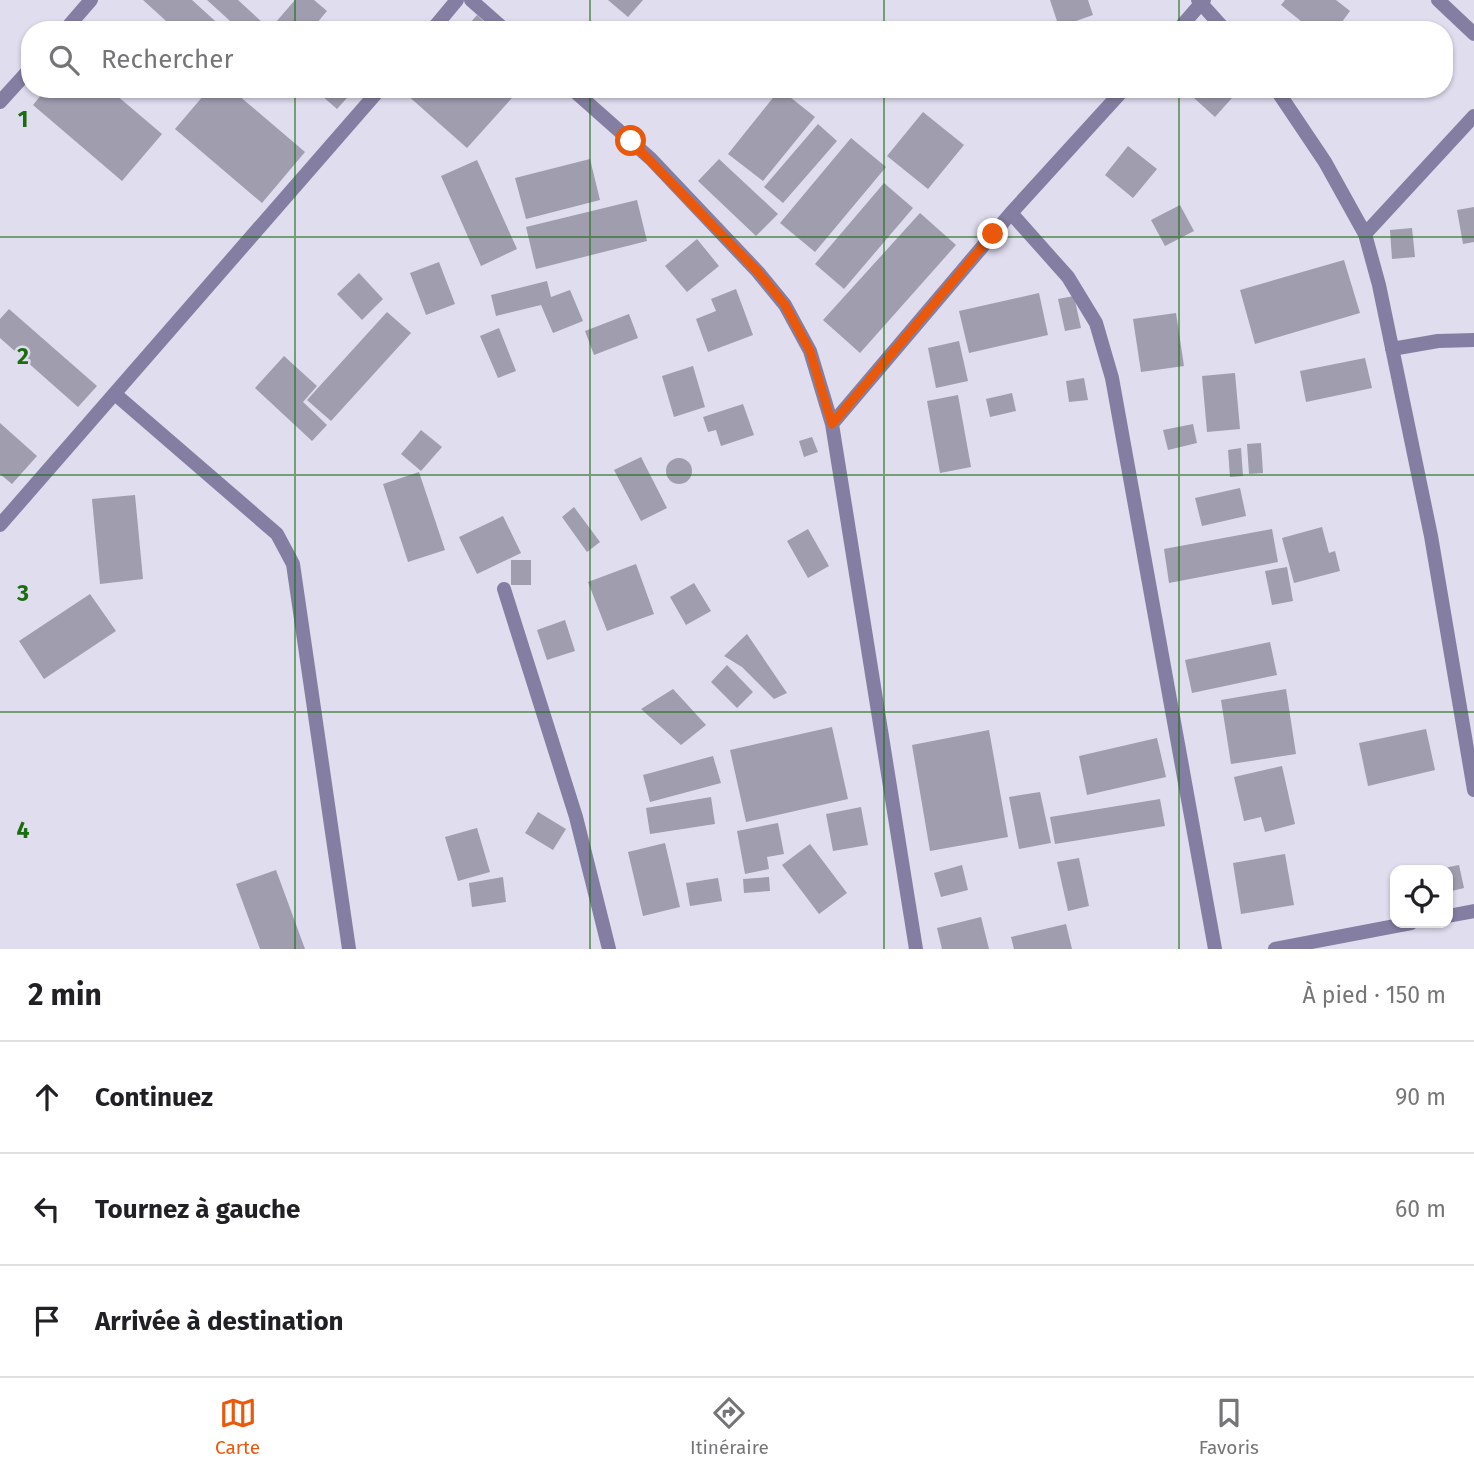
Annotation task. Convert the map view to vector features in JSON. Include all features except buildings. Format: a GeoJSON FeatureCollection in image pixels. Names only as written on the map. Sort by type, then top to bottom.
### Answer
{"type":"FeatureCollection","features":[{"type":"Feature","properties":{"kind":"street"},"geometry":{"type":"LineString","coordinates":[[73,21],[91,0]]}},
{"type":"Feature","properties":{"kind":"street"},"geometry":{"type":"LineString","coordinates":[[440,21],[457,0]]}},
{"type":"Feature","properties":{"kind":"street"},"geometry":{"type":"LineString","coordinates":[[471,0],[495,21]]}},
{"type":"Feature","properties":{"kind":"street"},"geometry":{"type":"LineString","coordinates":[[1438,0],[1474,34]]}},
{"type":"Feature","properties":{"kind":"street"},"geometry":{"type":"LineString","coordinates":[[1185,21],[1201,1],[1218,21]]}},
{"type":"Feature","properties":{"kind":"street"},"geometry":{"type":"LineString","coordinates":[[0,102],[21,79]]}},
{"type":"Feature","properties":{"kind":"street"},"geometry":{"type":"LineString","coordinates":[[0,525],[372,98]]}},
{"type":"Feature","properties":{"kind":"street"},"geometry":{"type":"LineString","coordinates":[[582,98],[651,159],[758,272],[785,305],[810,351],[832,424],[916,949]]}},
{"type":"Feature","properties":{"kind":"street"},"geometry":{"type":"LineString","coordinates":[[832,424],[1011,213],[1116,98]]}},
{"type":"Feature","properties":{"kind":"street"},"geometry":{"type":"LineString","coordinates":[[1282,98],[1325,162],[1365,234],[1392,349],[1468,720],[1474,790]]}},
{"type":"Feature","properties":{"kind":"street"},"geometry":{"type":"LineString","coordinates":[[1365,234],[1474,116]]}},
{"type":"Feature","properties":{"kind":"street"},"geometry":{"type":"LineString","coordinates":[[1011,213],[1068,277],[1096,323],[1112,378],[1215,949]]}},
{"type":"Feature","properties":{"kind":"street"},"geometry":{"type":"LineString","coordinates":[[1392,349],[1438,341],[1474,340]]}},
{"type":"Feature","properties":{"kind":"street"},"geometry":{"type":"LineString","coordinates":[[115,394],[277,534],[293,564],[349,949]]}},
{"type":"Feature","properties":{"kind":"street"},"geometry":{"type":"LineString","coordinates":[[504,589],[576,817],[609,949]]}},
{"type":"Feature","properties":{"kind":"street"},"geometry":{"type":"LineString","coordinates":[[1453,915],[1474,911]]}},
{"type":"Feature","properties":{"kind":"street"},"geometry":{"type":"LineString","coordinates":[[1275,949],[1390,927]]}},
{"type":"Feature","properties":{"kind":"route"},"geometry":{"type":"LineString","coordinates":[[631,141],[758,272],[785,305],[810,351],[832,424],[993,234]]}}]}
